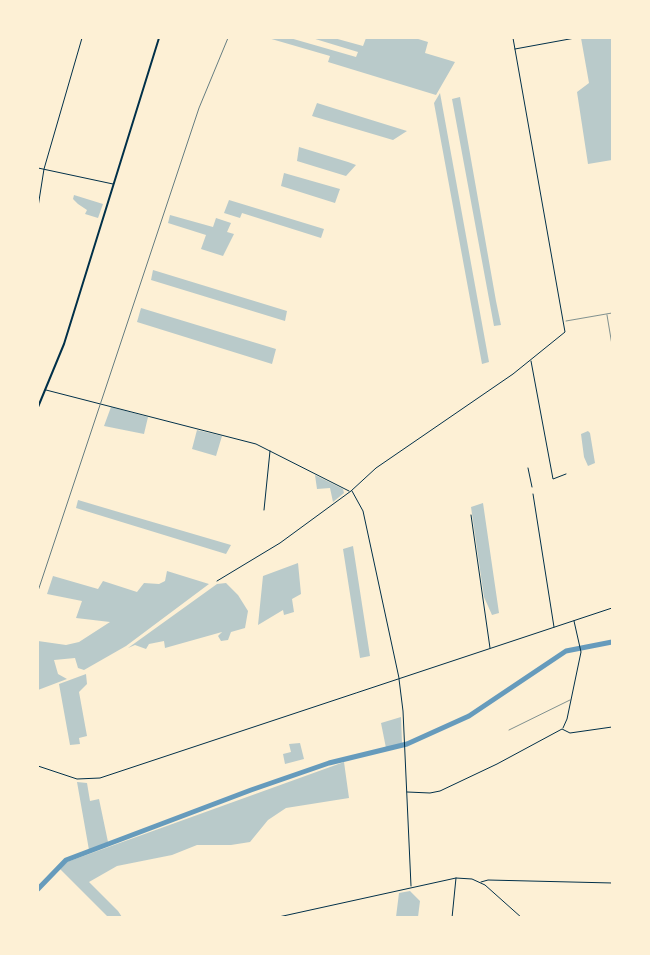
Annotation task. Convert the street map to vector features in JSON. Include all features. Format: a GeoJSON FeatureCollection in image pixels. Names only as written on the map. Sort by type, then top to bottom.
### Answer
{"type":"FeatureCollection","features":[{"type":"Feature","properties":{"kind":"main road"},"geometry":{"type":"LineString","coordinates":[[38,407],[64,344],[159,38]]}},
{"type":"Feature","properties":{"kind":"street"},"geometry":{"type":"LineString","coordinates":[[38,207],[44,168],[82,38]]}},
{"type":"Feature","properties":{"kind":"street"},"geometry":{"type":"LineString","coordinates":[[218,581],[265,554],[350,491],[376,468],[530,360],[564,333],[565,321],[513,38]]}},
{"type":"Feature","properties":{"kind":"street"},"geometry":{"type":"LineString","coordinates":[[515,49],[575,38]]}},
{"type":"Feature","properties":{"kind":"street"},"geometry":{"type":"LineString","coordinates":[[38,168],[113,184]]}},
{"type":"Feature","properties":{"kind":"street"},"geometry":{"type":"LineString","coordinates":[[530,360],[553,478],[566,474]]}},
{"type":"Feature","properties":{"kind":"street"},"geometry":{"type":"LineString","coordinates":[[46,390],[252,443],[270,450],[350,491],[364,511],[399,679],[411,887]]}},
{"type":"Feature","properties":{"kind":"street"},"geometry":{"type":"LineString","coordinates":[[264,510],[270,450]]}},
{"type":"Feature","properties":{"kind":"street"},"geometry":{"type":"LineString","coordinates":[[528,468],[532,487]]}},
{"type":"Feature","properties":{"kind":"street"},"geometry":{"type":"LineString","coordinates":[[533,494],[554,628]]}},
{"type":"Feature","properties":{"kind":"street"},"geometry":{"type":"LineString","coordinates":[[471,515],[490,649]]}},
{"type":"Feature","properties":{"kind":"street"},"geometry":{"type":"LineString","coordinates":[[38,766],[71,778],[93,780],[612,608]]}},
{"type":"Feature","properties":{"kind":"street"},"geometry":{"type":"LineString","coordinates":[[406,792],[430,793],[440,791],[562,729],[568,719],[581,652],[574,621]]}},
{"type":"Feature","properties":{"kind":"street"},"geometry":{"type":"LineString","coordinates":[[562,729],[570,733],[612,727]]}},
{"type":"Feature","properties":{"kind":"street"},"geometry":{"type":"LineString","coordinates":[[452,918],[456,878]]}},
{"type":"Feature","properties":{"kind":"street"},"geometry":{"type":"LineString","coordinates":[[274,918],[456,878],[480,882],[491,888],[522,918]]}},
{"type":"Feature","properties":{"kind":"street"},"geometry":{"type":"LineString","coordinates":[[480,882],[488,880],[612,883]]}},
{"type":"Feature","properties":{"kind":"lane"},"geometry":{"type":"LineString","coordinates":[[508,730],[572,700]]}},
{"type":"Feature","properties":{"kind":"path"},"geometry":{"type":"LineString","coordinates":[[565,321],[612,313]]}},
{"type":"Feature","properties":{"kind":"path"},"geometry":{"type":"LineString","coordinates":[[607,314],[612,345]]}},
{"type":"Feature","properties":{"kind":"shaded area"},"geometry":{"type":"Polygon","coordinates":[[[268,38],[290,38],[356,57],[358,52],[312,38],[334,38],[363,46],[366,38],[415,38],[428,42],[425,53],[455,62],[436,95],[328,62],[330,56],[268,38]]]}},
{"type":"Feature","properties":{"kind":"shaded area"},"geometry":{"type":"Polygon","coordinates":[[[581,38],[612,38],[612,160],[588,164],[577,92],[589,83],[581,38]]]}},
{"type":"Feature","properties":{"kind":"shaded area"},"geometry":{"type":"Polygon","coordinates":[[[440,93],[489,362],[482,364],[434,103],[440,93]]]}},
{"type":"Feature","properties":{"kind":"shaded area"},"geometry":{"type":"Polygon","coordinates":[[[460,97],[501,325],[494,326],[452,99],[460,97]]]}},
{"type":"Feature","properties":{"kind":"shaded area"},"geometry":{"type":"Polygon","coordinates":[[[317,103],[407,131],[393,140],[312,116],[317,103]]]}},
{"type":"Feature","properties":{"kind":"shaded area"},"geometry":{"type":"Polygon","coordinates":[[[299,147],[356,165],[346,176],[297,161],[299,147]]]}},
{"type":"Feature","properties":{"kind":"shaded area"},"geometry":{"type":"Polygon","coordinates":[[[284,173],[340,189],[335,203],[281,186],[284,173]]]}},
{"type":"Feature","properties":{"kind":"shaded area"},"geometry":{"type":"Polygon","coordinates":[[[74,195],[103,204],[98,218],[85,214],[87,210],[73,199],[74,195]]]}},
{"type":"Feature","properties":{"kind":"shaded area"},"geometry":{"type":"Polygon","coordinates":[[[229,200],[324,229],[321,238],[242,213],[240,218],[224,213],[229,200]]]}},
{"type":"Feature","properties":{"kind":"shaded area"},"geometry":{"type":"Polygon","coordinates":[[[170,215],[213,227],[216,218],[231,223],[227,232],[234,234],[223,256],[201,249],[206,235],[168,223],[170,215]]]}},
{"type":"Feature","properties":{"kind":"shaded area"},"geometry":{"type":"Polygon","coordinates":[[[153,270],[287,311],[285,321],[151,280],[153,270]]]}},
{"type":"Feature","properties":{"kind":"shaded area"},"geometry":{"type":"Polygon","coordinates":[[[141,308],[276,349],[272,364],[137,322],[141,308]]]}},
{"type":"Feature","properties":{"kind":"shaded area"},"geometry":{"type":"Polygon","coordinates":[[[111,407],[148,417],[144,434],[104,426],[111,407]]]}},
{"type":"Feature","properties":{"kind":"shaded area"},"geometry":{"type":"Polygon","coordinates":[[[197,430],[222,436],[216,456],[192,449],[197,430]]]}},
{"type":"Feature","properties":{"kind":"shaded area"},"geometry":{"type":"Polygon","coordinates":[[[588,431],[590,433],[595,463],[588,466],[584,457],[581,434],[588,431]]]}},
{"type":"Feature","properties":{"kind":"shaded area"},"geometry":{"type":"Polygon","coordinates":[[[315,475],[343,489],[344,493],[333,502],[330,488],[317,489],[315,475]]]}},
{"type":"Feature","properties":{"kind":"shaded area"},"geometry":{"type":"Polygon","coordinates":[[[78,500],[231,545],[226,554],[76,508],[78,500]]]}},
{"type":"Feature","properties":{"kind":"shaded area"},"geometry":{"type":"Polygon","coordinates":[[[483,503],[499,613],[492,615],[484,597],[471,507],[483,503]]]}},
{"type":"Feature","properties":{"kind":"shaded area"},"geometry":{"type":"Polygon","coordinates":[[[353,546],[370,656],[360,658],[343,549],[353,546]]]}},
{"type":"Feature","properties":{"kind":"shaded area"},"geometry":{"type":"Polygon","coordinates":[[[298,563],[301,594],[292,599],[294,612],[284,615],[283,610],[258,625],[263,576],[298,563]]]}},
{"type":"Feature","properties":{"kind":"shaded area"},"geometry":{"type":"Polygon","coordinates":[[[167,571],[209,584],[126,646],[84,670],[78,668],[75,658],[54,660],[58,674],[67,679],[38,690],[38,641],[66,645],[79,642],[110,622],[76,618],[82,601],[47,594],[53,576],[98,589],[103,581],[137,592],[144,583],[159,584],[165,581],[167,571]]]}},
{"type":"Feature","properties":{"kind":"shaded area"},"geometry":{"type":"Polygon","coordinates":[[[226,583],[238,595],[248,611],[245,628],[231,632],[228,640],[221,641],[218,636],[222,632],[165,648],[164,641],[149,644],[146,649],[135,645],[128,648],[217,584],[226,583]]]}},
{"type":"Feature","properties":{"kind":"shaded area"},"geometry":{"type":"Polygon","coordinates":[[[86,674],[87,684],[79,692],[87,736],[79,738],[80,744],[70,745],[59,684],[86,674]]]}},
{"type":"Feature","properties":{"kind":"shaded area"},"geometry":{"type":"Polygon","coordinates":[[[401,717],[402,743],[386,748],[381,723],[401,717]]]}},
{"type":"Feature","properties":{"kind":"shaded area"},"geometry":{"type":"Polygon","coordinates":[[[300,743],[304,759],[285,764],[283,754],[291,752],[289,744],[300,743]]]}},
{"type":"Feature","properties":{"kind":"shaded area"},"geometry":{"type":"Polygon","coordinates":[[[344,762],[349,798],[286,808],[268,820],[250,842],[231,845],[197,845],[172,855],[117,866],[89,882],[122,917],[108,917],[60,869],[67,862],[344,762]]]}},
{"type":"Feature","properties":{"kind":"shaded area"},"geometry":{"type":"Polygon","coordinates":[[[77,782],[87,783],[90,801],[99,799],[108,842],[89,850],[77,782]]]}},
{"type":"Feature","properties":{"kind":"shaded area"},"geometry":{"type":"Polygon","coordinates":[[[410,891],[420,901],[418,917],[396,917],[399,893],[410,891]]]}},
{"type":"Feature","properties":{"kind":"waterway"},"geometry":{"type":"LineString","coordinates":[[38,889],[66,860],[251,790],[329,763],[407,744],[469,716],[566,651],[612,642]]}},
{"type":"Feature","properties":{"kind":"railway"},"geometry":{"type":"LineString","coordinates":[[38,591],[199,108],[228,38]]}}]}
